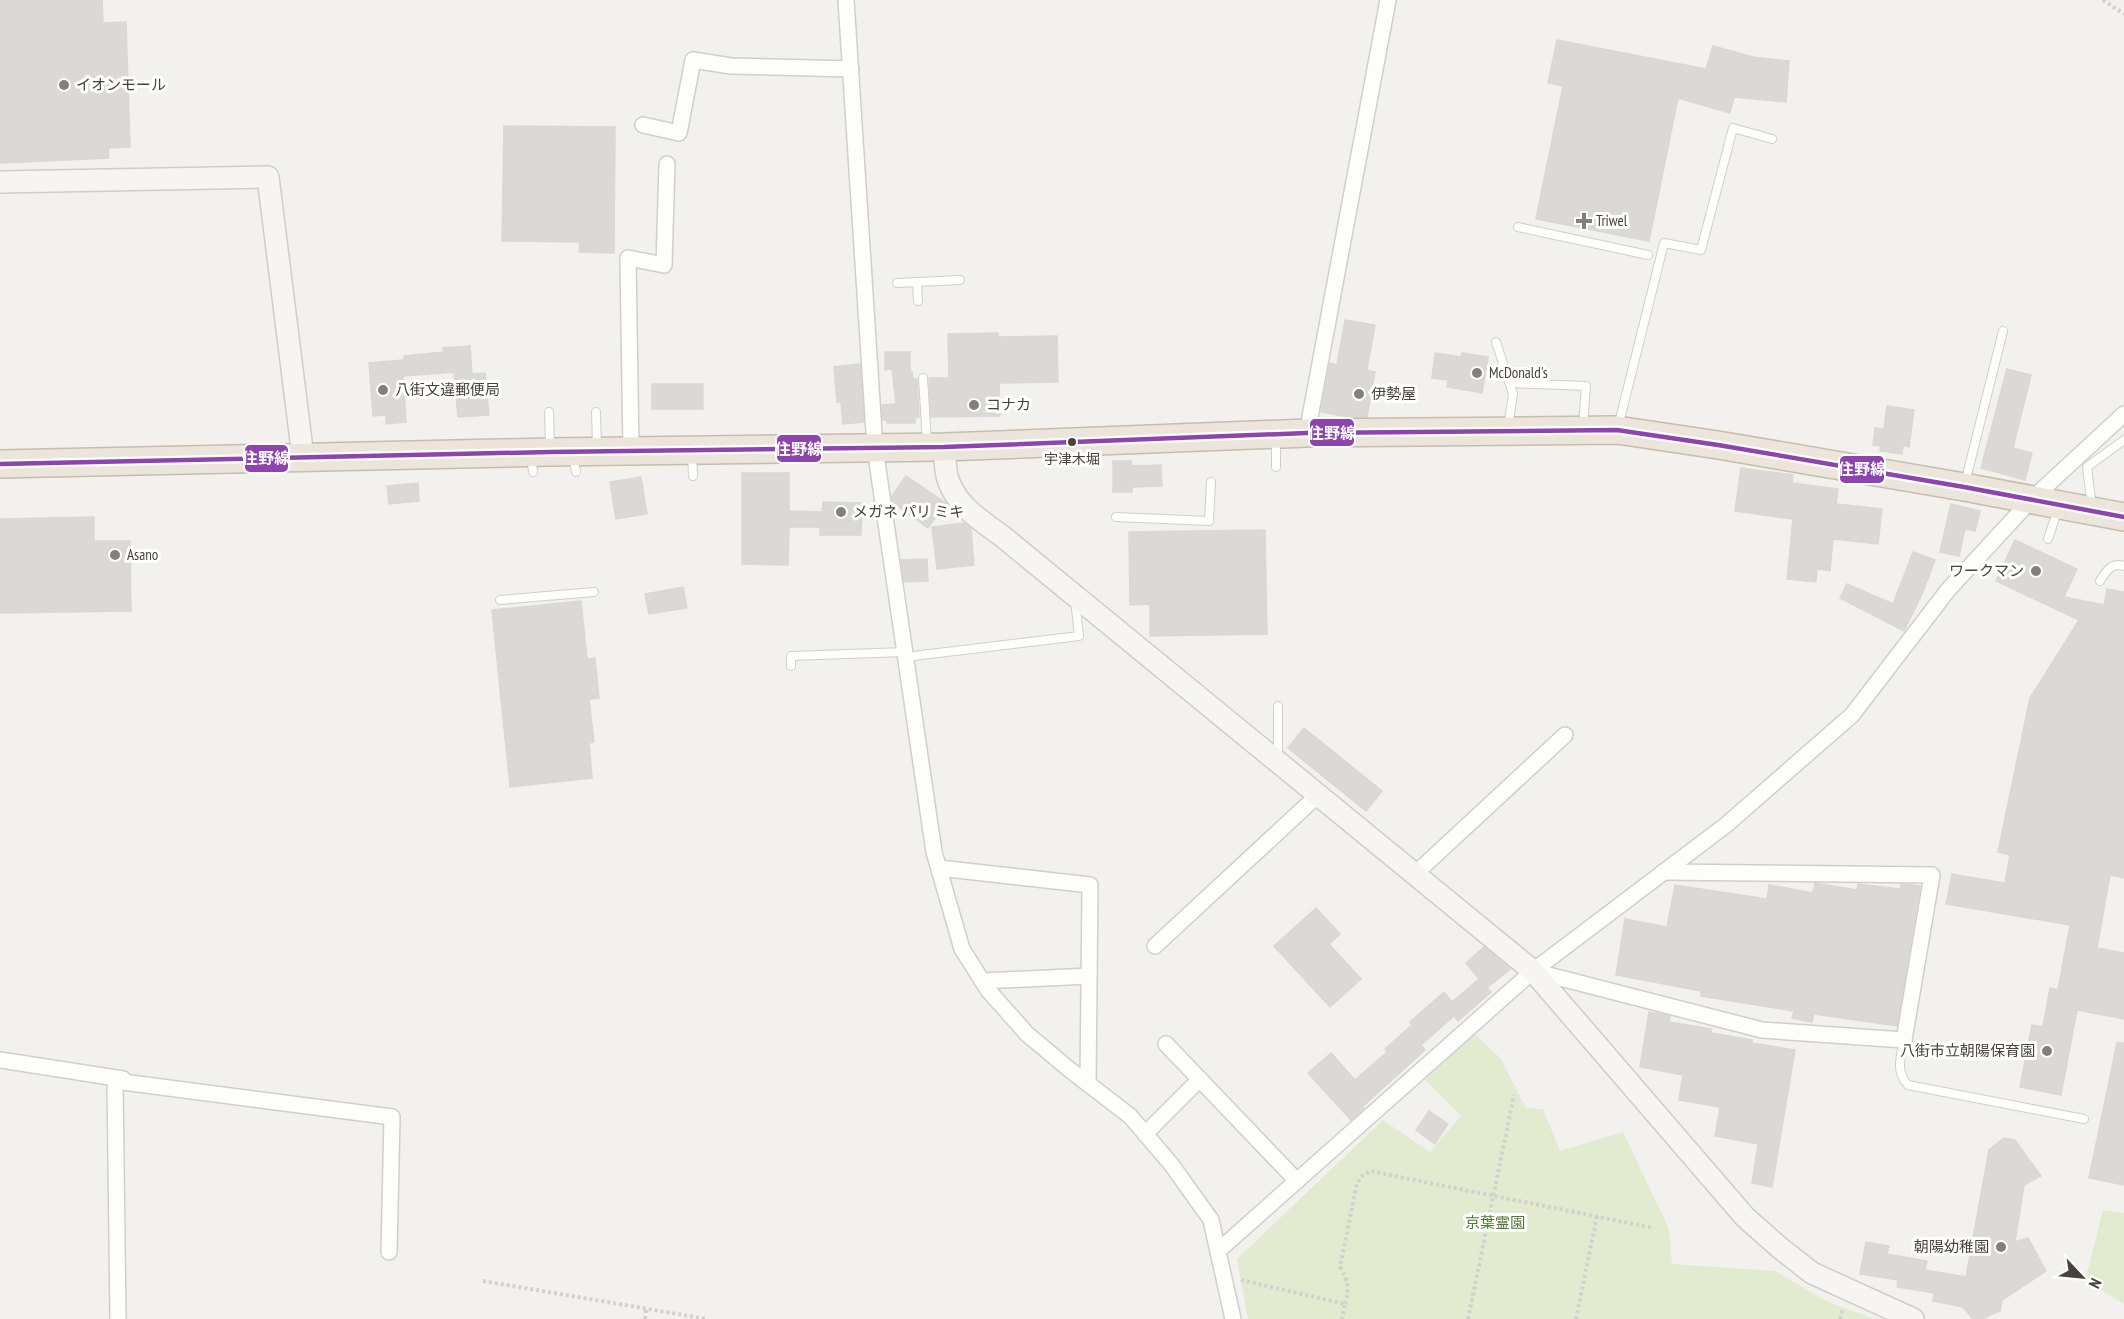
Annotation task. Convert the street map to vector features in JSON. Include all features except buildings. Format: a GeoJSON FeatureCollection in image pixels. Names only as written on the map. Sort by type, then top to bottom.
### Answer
{"type":"FeatureCollection","features":[{"type":"Feature","properties":{"kind":"highway"},"geometry":{"type":"LineString","coordinates":[[0,464],[303,457],[560,458],[631,451],[692,463],[875,448],[1306,433],[1617,430],[1964,487],[2124,517]]}},
{"type":"Feature","properties":{"kind":"street"},"geometry":{"type":"LineString","coordinates":[[846,0],[875,448],[934,852],[962,949],[982,981],[1027,1034],[1130,1116],[1171,1164],[1211,1220],[1233,1319]]}},
{"type":"Feature","properties":{"kind":"street"},"geometry":{"type":"LineString","coordinates":[[1306,433],[1388,0]]}},
{"type":"Feature","properties":{"kind":"street"},"geometry":{"type":"LineString","coordinates":[[643,125],[679,133],[693,60],[731,66],[851,69]]}},
{"type":"Feature","properties":{"kind":"street"},"geometry":{"type":"LineString","coordinates":[[631,451],[628,258],[664,265],[667,164]]}},
{"type":"Feature","properties":{"kind":"street"},"geometry":{"type":"LineString","coordinates":[[0,182],[268,177],[303,457]]}},
{"type":"Feature","properties":{"kind":"street"},"geometry":{"type":"LineString","coordinates":[[1218,1251],[1533,971],[1726,825],[1852,715],[1948,590],[2032,499],[2124,414]]}},
{"type":"Feature","properties":{"kind":"street"},"geometry":{"type":"LineString","coordinates":[[936,447],[954,493],[971,513],[1533,971],[1745,1217],[1812,1273],[1913,1319]]}},
{"type":"Feature","properties":{"kind":"street"},"geometry":{"type":"LineString","coordinates":[[1415,874],[1565,735]]}},
{"type":"Feature","properties":{"kind":"street"},"geometry":{"type":"LineString","coordinates":[[1155,946],[1318,795]]}},
{"type":"Feature","properties":{"kind":"street"},"geometry":{"type":"LineString","coordinates":[[939,868],[1090,885],[1088,1084]]}},
{"type":"Feature","properties":{"kind":"street"},"geometry":{"type":"LineString","coordinates":[[1533,971],[1762,1030],[1904,1041],[1932,875],[1663,872]]}},
{"type":"Feature","properties":{"kind":"street"},"geometry":{"type":"LineString","coordinates":[[982,981],[1089,976]]}},
{"type":"Feature","properties":{"kind":"street"},"geometry":{"type":"LineString","coordinates":[[1166,1044],[1297,1181]]}},
{"type":"Feature","properties":{"kind":"street"},"geometry":{"type":"LineString","coordinates":[[0,1058],[123,1079],[115,1081]]}},
{"type":"Feature","properties":{"kind":"street"},"geometry":{"type":"LineString","coordinates":[[1145,1134],[1200,1079]]}},
{"type":"Feature","properties":{"kind":"street"},"geometry":{"type":"LineString","coordinates":[[115,1081],[392,1117],[389,1252]]}},
{"type":"Feature","properties":{"kind":"street"},"geometry":{"type":"LineString","coordinates":[[115,1081],[118,1319]]}},
{"type":"Feature","properties":{"kind":"lane"},"geometry":{"type":"LineString","coordinates":[[1617,430],[1664,243],[1701,250],[1733,128],[1772,139]]}},
{"type":"Feature","properties":{"kind":"lane"},"geometry":{"type":"LineString","coordinates":[[1518,227],[1648,255]]}},
{"type":"Feature","properties":{"kind":"lane"},"geometry":{"type":"LineString","coordinates":[[897,283],[960,280]]}},
{"type":"Feature","properties":{"kind":"lane"},"geometry":{"type":"LineString","coordinates":[[917,282],[918,301]]}},
{"type":"Feature","properties":{"kind":"lane"},"geometry":{"type":"LineString","coordinates":[[1964,487],[2003,332]]}},
{"type":"Feature","properties":{"kind":"lane"},"geometry":{"type":"LineString","coordinates":[[1496,342],[1513,394],[1508,430]]}},
{"type":"Feature","properties":{"kind":"lane"},"geometry":{"type":"LineString","coordinates":[[923,378],[936,447]]}},
{"type":"Feature","properties":{"kind":"lane"},"geometry":{"type":"LineString","coordinates":[[1510,383],[1586,386],[1583,430]]}},
{"type":"Feature","properties":{"kind":"lane"},"geometry":{"type":"LineString","coordinates":[[549,412],[560,458]]}},
{"type":"Feature","properties":{"kind":"lane"},"geometry":{"type":"LineString","coordinates":[[560,458],[596,412]]}},
{"type":"Feature","properties":{"kind":"lane"},"geometry":{"type":"LineString","coordinates":[[1276,434],[1276,467]]}},
{"type":"Feature","properties":{"kind":"lane"},"geometry":{"type":"LineString","coordinates":[[2093,511],[2087,467],[2124,440]]}},
{"type":"Feature","properties":{"kind":"lane"},"geometry":{"type":"LineString","coordinates":[[1116,517],[1209,520],[1211,482]]}},
{"type":"Feature","properties":{"kind":"lane"},"geometry":{"type":"LineString","coordinates":[[2048,540],[2060,505]]}},
{"type":"Feature","properties":{"kind":"lane"},"geometry":{"type":"LineString","coordinates":[[2100,581],[2109,568],[2118,564],[2124,566]]}},
{"type":"Feature","properties":{"kind":"lane"},"geometry":{"type":"LineString","coordinates":[[500,600],[594,592]]}},
{"type":"Feature","properties":{"kind":"lane"},"geometry":{"type":"LineString","coordinates":[[791,666],[791,656],[905,654],[1079,636],[1074,596]]}},
{"type":"Feature","properties":{"kind":"lane"},"geometry":{"type":"LineString","coordinates":[[1278,706],[1278,762]]}},
{"type":"Feature","properties":{"kind":"lane"},"geometry":{"type":"LineString","coordinates":[[1904,1041],[1899,1066],[1901,1076],[1908,1085],[2084,1119]]}},
{"type":"Feature","properties":{"kind":"path"},"geometry":{"type":"LineString","coordinates":[[2103,0],[2124,14]]}},
{"type":"Feature","properties":{"kind":"path"},"geometry":{"type":"LineString","coordinates":[[1468,1319],[1514,1095]]}},
{"type":"Feature","properties":{"kind":"path"},"geometry":{"type":"LineString","coordinates":[[1342,1319],[1348,1294],[1348,1281],[1340,1267],[1357,1183],[1363,1175],[1370,1172],[1654,1228]]}},
{"type":"Feature","properties":{"kind":"path"},"geometry":{"type":"LineString","coordinates":[[1576,1319],[1597,1216]]}},
{"type":"Feature","properties":{"kind":"path"},"geometry":{"type":"LineString","coordinates":[[1222,1275],[1345,1304]]}},
{"type":"Feature","properties":{"kind":"path"},"geometry":{"type":"LineString","coordinates":[[483,1281],[707,1319]]}},
{"type":"Feature","properties":{"kind":"path"},"geometry":{"type":"LineString","coordinates":[[645,1319],[646,1309]]}},
{"type":"Feature","properties":{"kind":"green space","name":"京葉霊園"},"geometry":{"type":"Polygon","coordinates":[[[1474,1033],[1501,1059],[1526,1108],[1543,1109],[1560,1151],[1623,1132],[1669,1229],[1672,1264],[1775,1271],[1828,1302],[1875,1319],[1248,1319],[1237,1259],[1383,1120],[1430,1152],[1461,1116],[1425,1080],[1474,1033]]]}},
{"type":"Feature","properties":{"kind":"green space"},"geometry":{"type":"Polygon","coordinates":[[[2103,1210],[2124,1213],[2124,1304],[2085,1281],[2103,1210]]]}},
{"type":"Feature","properties":{"kind":"transit line","name":"住野線"},"geometry":{"type":"LineString","coordinates":[[0,464],[550,452],[944,447],[1307,433],[1617,430],[1964,487],[2124,517]]}},
{"type":"Feature","properties":{"kind":"place","name":"イオンモール"},"geometry":{"type":"Point","coordinates":[64,85]}},
{"type":"Feature","properties":{"kind":"place","name":"Triwel"},"geometry":{"type":"Point","coordinates":[1584,221]}},
{"type":"Feature","properties":{"kind":"place","name":"McDonald's"},"geometry":{"type":"Point","coordinates":[1477,373]}},
{"type":"Feature","properties":{"kind":"place","name":"八街文違郵便局"},"geometry":{"type":"Point","coordinates":[383,390]}},
{"type":"Feature","properties":{"kind":"place","name":"伊勢屋"},"geometry":{"type":"Point","coordinates":[1359,394]}},
{"type":"Feature","properties":{"kind":"place","name":"コナカ"},"geometry":{"type":"Point","coordinates":[974,405]}},
{"type":"Feature","properties":{"kind":"place","name":"宇津木堀"},"geometry":{"type":"Point","coordinates":[1072,442]}},
{"type":"Feature","properties":{"kind":"place","name":"メガネ パリ ミキ"},"geometry":{"type":"Point","coordinates":[841,512]}},
{"type":"Feature","properties":{"kind":"place","name":"Asano"},"geometry":{"type":"Point","coordinates":[115,555]}},
{"type":"Feature","properties":{"kind":"place","name":"ワークマン"},"geometry":{"type":"Point","coordinates":[2036,571]}},
{"type":"Feature","properties":{"kind":"place","name":"八街市立朝陽保育園"},"geometry":{"type":"Point","coordinates":[2047,1051]}},
{"type":"Feature","properties":{"kind":"place","name":"朝陽幼稚園"},"geometry":{"type":"Point","coordinates":[2001,1247]}}]}
